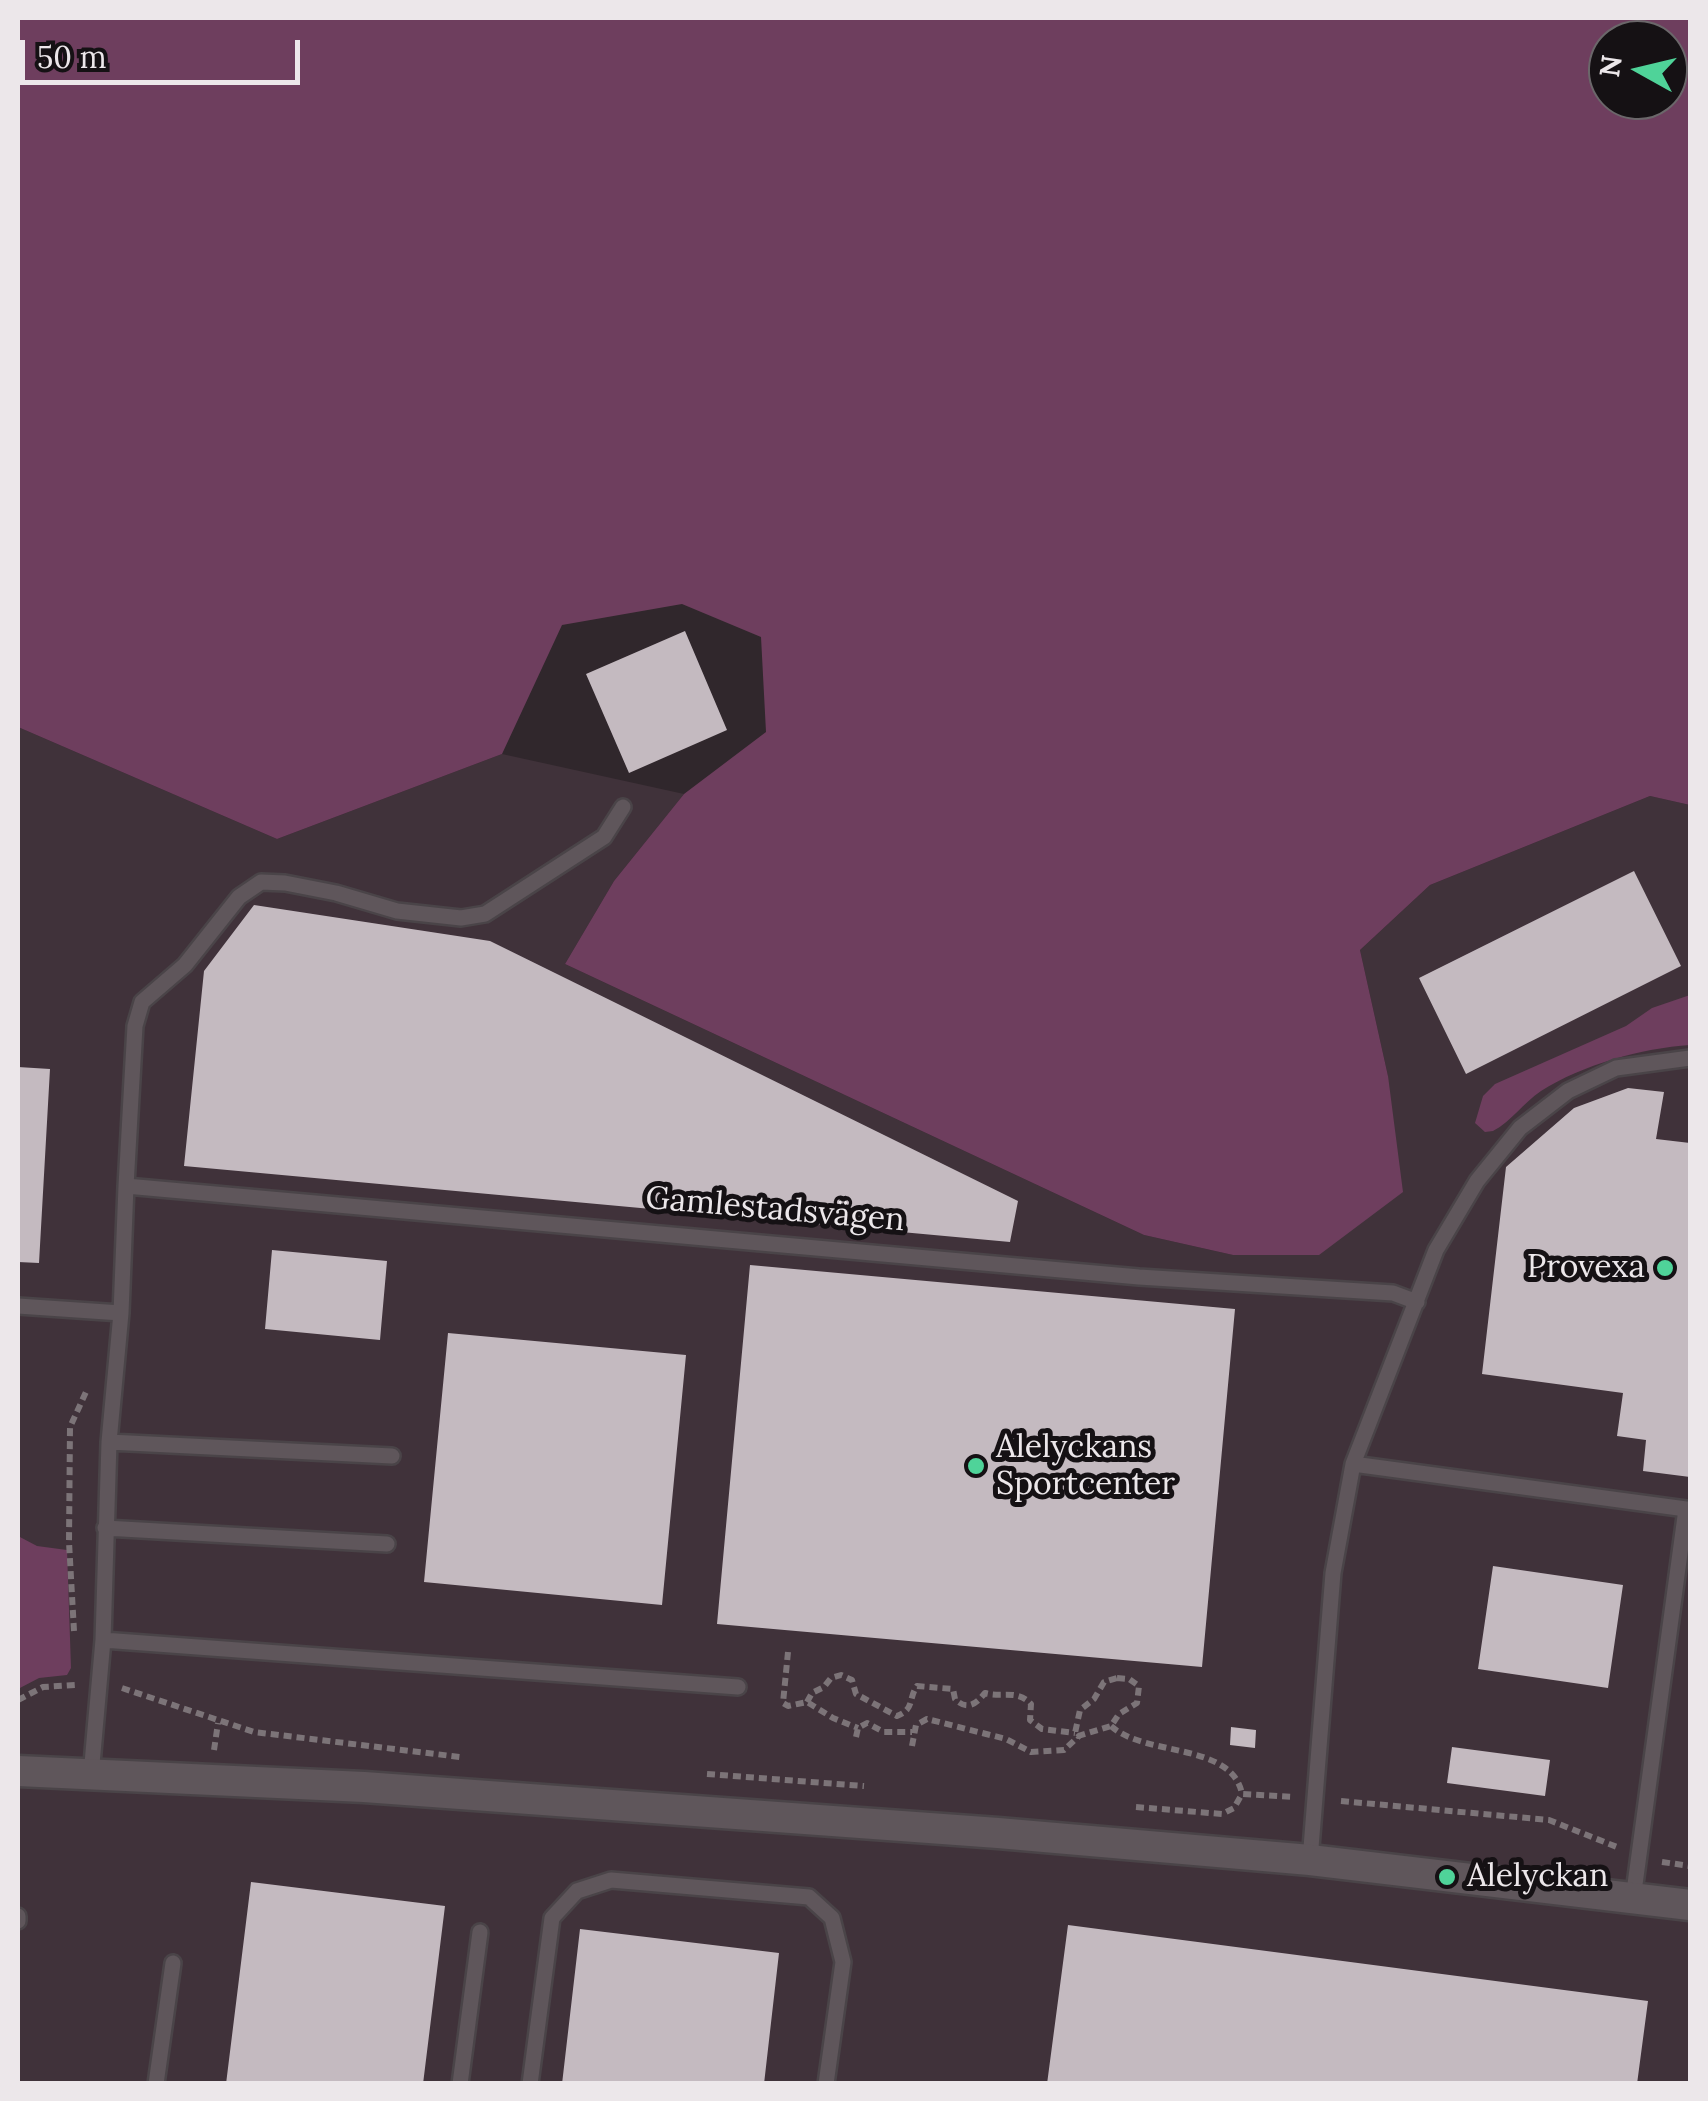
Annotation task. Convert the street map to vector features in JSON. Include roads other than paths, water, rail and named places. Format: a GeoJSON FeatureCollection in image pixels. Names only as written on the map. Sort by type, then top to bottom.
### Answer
{"type":"FeatureCollection","features":[{"type":"Feature","properties":{"kind":"street"},"geometry":{"type":"LineString","coordinates":[[18,1770],[645,1806],[1310,1860],[1690,1905]]}},
{"type":"Feature","properties":{"kind":"lane"},"geometry":{"type":"LineString","coordinates":[[91,1774],[103,1640],[109,1442],[135,1026],[142,1002],[185,965],[239,897],[261,882],[336,892],[397,910],[461,918],[485,914],[604,837],[623,808]]}},
{"type":"Feature","properties":{"kind":"lane"},"geometry":{"type":"LineString","coordinates":[[1310,1860],[1333,1573],[1354,1464],[1436,1250],[1477,1181],[1520,1128],[1568,1091],[1616,1068],[1690,1058]]}},
{"type":"Feature","properties":{"kind":"lane","name":"Gamlestadsvägen"},"geometry":{"type":"LineString","coordinates":[[126,1186],[1120,1276],[1393,1293],[1416,1302]]}},
{"type":"Feature","properties":{"kind":"lane"},"geometry":{"type":"LineString","coordinates":[[18,1306],[120,1313]]}},
{"type":"Feature","properties":{"kind":"lane"},"geometry":{"type":"LineString","coordinates":[[109,1442],[392,1456]]}},
{"type":"Feature","properties":{"kind":"lane"},"geometry":{"type":"LineString","coordinates":[[1354,1464],[1689,1509],[1636,1855],[1633,1899]]}},
{"type":"Feature","properties":{"kind":"lane"},"geometry":{"type":"LineString","coordinates":[[105,1528],[387,1544]]}},
{"type":"Feature","properties":{"kind":"lane"},"geometry":{"type":"LineString","coordinates":[[103,1640],[738,1687]]}},
{"type":"Feature","properties":{"kind":"lane"},"geometry":{"type":"LineString","coordinates":[[530,2084],[552,1918],[578,1891],[611,1880],[810,1897],[832,1918],[843,1962],[826,2084]]}},
{"type":"Feature","properties":{"kind":"lane"},"geometry":{"type":"LineString","coordinates":[[460,2084],[480,1932]]}},
{"type":"Feature","properties":{"kind":"lane"},"geometry":{"type":"LineString","coordinates":[[156,2084],[173,1964]]}},
{"type":"Feature","properties":{"kind":"place","name":"Provexa"},"geometry":{"type":"Point","coordinates":[1665,1268]}},
{"type":"Feature","properties":{"kind":"place","name":"Alelyckans Sportcenter"},"geometry":{"type":"Point","coordinates":[976,1466]}},
{"type":"Feature","properties":{"kind":"place","name":"Alelyckan"},"geometry":{"type":"Point","coordinates":[1447,1877]}}]}
